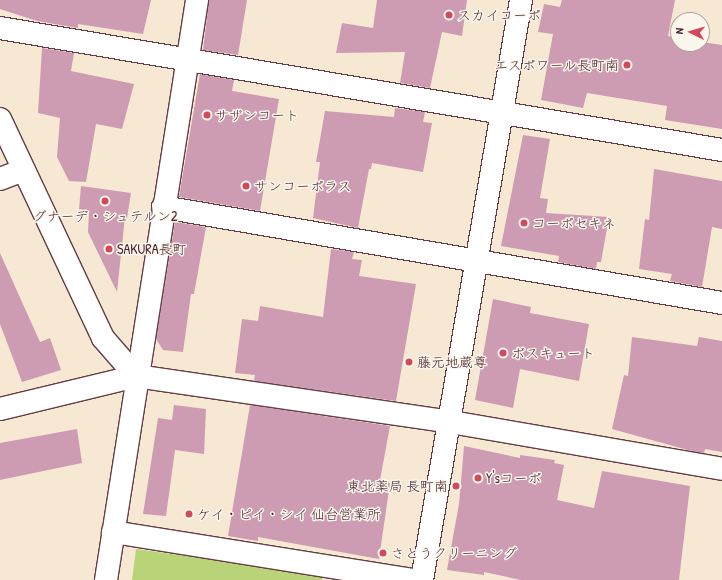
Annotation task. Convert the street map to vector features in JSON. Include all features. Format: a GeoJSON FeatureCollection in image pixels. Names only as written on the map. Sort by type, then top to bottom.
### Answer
{"type":"FeatureCollection","features":[{"type":"Feature","properties":{"kind":"street"},"geometry":{"type":"LineString","coordinates":[[106,580],[136,376],[197,0]]}},
{"type":"Feature","properties":{"kind":"street"},"geometry":{"type":"LineString","coordinates":[[422,580],[451,422],[476,263],[521,0]]}},
{"type":"Feature","properties":{"kind":"street"},"geometry":{"type":"LineString","coordinates":[[0,28],[188,58],[722,150]]}},
{"type":"Feature","properties":{"kind":"street"},"geometry":{"type":"LineString","coordinates":[[0,119],[103,338],[136,376]]}},
{"type":"Feature","properties":{"kind":"street"},"geometry":{"type":"LineString","coordinates":[[0,178],[23,170]]}},
{"type":"Feature","properties":{"kind":"street"},"geometry":{"type":"LineString","coordinates":[[163,207],[476,263],[722,303]]}},
{"type":"Feature","properties":{"kind":"street"},"geometry":{"type":"LineString","coordinates":[[0,408],[136,376],[451,422],[722,469]]}},
{"type":"Feature","properties":{"kind":"street"},"geometry":{"type":"LineString","coordinates":[[113,532],[412,580]]}},
{"type":"Feature","properties":{"kind":"green space"},"geometry":{"type":"Polygon","coordinates":[[[136,549],[323,575],[322,580],[132,580],[136,549]]]}},
{"type":"Feature","properties":{"kind":"building"},"geometry":{"type":"Polygon","coordinates":[[[0,0],[151,0],[143,34],[78,24],[78,28],[37,21],[0,9],[0,0]]]}},
{"type":"Feature","properties":{"kind":"building"},"geometry":{"type":"Polygon","coordinates":[[[209,0],[247,0],[238,55],[203,50],[209,0]]]}},
{"type":"Feature","properties":{"kind":"building"},"geometry":{"type":"Polygon","coordinates":[[[377,0],[467,0],[462,36],[442,32],[430,88],[400,83],[405,52],[336,53],[342,23],[373,28],[377,0]]]}},
{"type":"Feature","properties":{"kind":"building"},"geometry":{"type":"Polygon","coordinates":[[[562,0],[675,0],[673,12],[670,12],[668,36],[670,36],[670,52],[710,52],[710,43],[722,45],[722,129],[665,120],[667,106],[587,93],[583,108],[541,100],[553,34],[538,32],[544,4],[560,7],[562,0]]]}},
{"type":"Feature","properties":{"kind":"building"},"geometry":{"type":"Polygon","coordinates":[[[42,48],[74,53],[71,71],[134,84],[122,129],[96,124],[86,182],[69,181],[57,157],[60,118],[38,113],[42,48]]]}},
{"type":"Feature","properties":{"kind":"building"},"geometry":{"type":"Polygon","coordinates":[[[200,74],[234,80],[232,91],[279,99],[260,211],[179,197],[200,74]]]}},
{"type":"Feature","properties":{"kind":"building"},"geometry":{"type":"Polygon","coordinates":[[[395,108],[425,112],[423,122],[432,123],[423,172],[372,163],[371,169],[369,169],[358,228],[313,218],[320,162],[316,162],[325,111],[394,117],[395,108]]]}},
{"type":"Feature","properties":{"kind":"building"},"geometry":{"type":"Polygon","coordinates":[[[523,135],[550,139],[540,198],[548,199],[546,213],[609,217],[601,262],[597,262],[596,269],[558,262],[559,256],[501,246],[523,135]]]}},
{"type":"Feature","properties":{"kind":"building"},"geometry":{"type":"Polygon","coordinates":[[[654,169],[722,181],[722,229],[712,227],[702,287],[670,281],[672,274],[639,269],[645,219],[649,220],[654,169]]]}},
{"type":"Feature","properties":{"kind":"building"},"geometry":{"type":"Polygon","coordinates":[[[81,186],[131,193],[127,218],[125,217],[117,292],[88,232],[89,211],[79,209],[81,186]]]}},
{"type":"Feature","properties":{"kind":"building"},"geometry":{"type":"Polygon","coordinates":[[[175,222],[206,227],[194,294],[191,294],[183,352],[163,350],[156,339],[175,222]]]}},
{"type":"Feature","properties":{"kind":"building"},"geometry":{"type":"Polygon","coordinates":[[[331,249],[354,252],[352,259],[362,260],[359,276],[416,284],[396,401],[254,381],[255,375],[235,373],[242,319],[258,321],[260,306],[323,317],[331,249]]]}},
{"type":"Feature","properties":{"kind":"building"},"geometry":{"type":"Polygon","coordinates":[[[0,253],[40,342],[50,338],[61,370],[22,382],[0,324],[0,253]]]}},
{"type":"Feature","properties":{"kind":"building"},"geometry":{"type":"Polygon","coordinates":[[[493,299],[531,307],[530,313],[589,324],[579,381],[520,369],[513,408],[475,400],[493,299]]]}},
{"type":"Feature","properties":{"kind":"building"},"geometry":{"type":"Polygon","coordinates":[[[632,337],[697,346],[699,337],[722,341],[722,452],[705,449],[704,453],[695,452],[612,429],[624,375],[628,376],[632,337]]]}},
{"type":"Feature","properties":{"kind":"building"},"geometry":{"type":"Polygon","coordinates":[[[174,405],[206,409],[204,454],[175,450],[166,516],[143,514],[158,418],[172,420],[174,405]]]}},
{"type":"Feature","properties":{"kind":"building"},"geometry":{"type":"Polygon","coordinates":[[[250,405],[390,426],[380,480],[390,483],[379,559],[258,537],[258,541],[228,536],[250,405]]]}},
{"type":"Feature","properties":{"kind":"building"},"geometry":{"type":"Polygon","coordinates":[[[77,429],[82,463],[0,480],[0,443],[77,429]]]}},
{"type":"Feature","properties":{"kind":"building"},"geometry":{"type":"Polygon","coordinates":[[[464,446],[520,458],[520,455],[555,460],[554,463],[564,465],[557,500],[594,508],[602,471],[690,486],[679,580],[521,580],[484,572],[484,575],[447,570],[459,504],[464,446]]]}},
{"type":"Feature","properties":{"kind":"place","name":"スカイコーポ"},"geometry":{"type":"Point","coordinates":[449,15]}},
{"type":"Feature","properties":{"kind":"place","name":"エスポワール長町南"},"geometry":{"type":"Point","coordinates":[627,65]}},
{"type":"Feature","properties":{"kind":"place","name":"サザンコート"},"geometry":{"type":"Point","coordinates":[207,115]}},
{"type":"Feature","properties":{"kind":"place","name":"サンコーポラス"},"geometry":{"type":"Point","coordinates":[246,186]}},
{"type":"Feature","properties":{"kind":"place","name":"グナーデ・シュテルン2"},"geometry":{"type":"Point","coordinates":[105,201]}},
{"type":"Feature","properties":{"kind":"place","name":"コーポセキネ"},"geometry":{"type":"Point","coordinates":[524,223]}},
{"type":"Feature","properties":{"kind":"place","name":"SAKURA長町"},"geometry":{"type":"Point","coordinates":[109,249]}},
{"type":"Feature","properties":{"kind":"place","name":"ボスキュート"},"geometry":{"type":"Point","coordinates":[503,353]}},
{"type":"Feature","properties":{"kind":"place","name":"藤元地蔵尊"},"geometry":{"type":"Point","coordinates":[409,362]}},
{"type":"Feature","properties":{"kind":"place","name":"Y'sコーポ"},"geometry":{"type":"Point","coordinates":[478,478]}},
{"type":"Feature","properties":{"kind":"place","name":"東北薬局 長町南"},"geometry":{"type":"Point","coordinates":[456,486]}},
{"type":"Feature","properties":{"kind":"place","name":"ケイ・ピイ・シイ 仙台営業所"},"geometry":{"type":"Point","coordinates":[189,514]}},
{"type":"Feature","properties":{"kind":"place","name":"さとうクリーニング"},"geometry":{"type":"Point","coordinates":[383,553]}}]}
